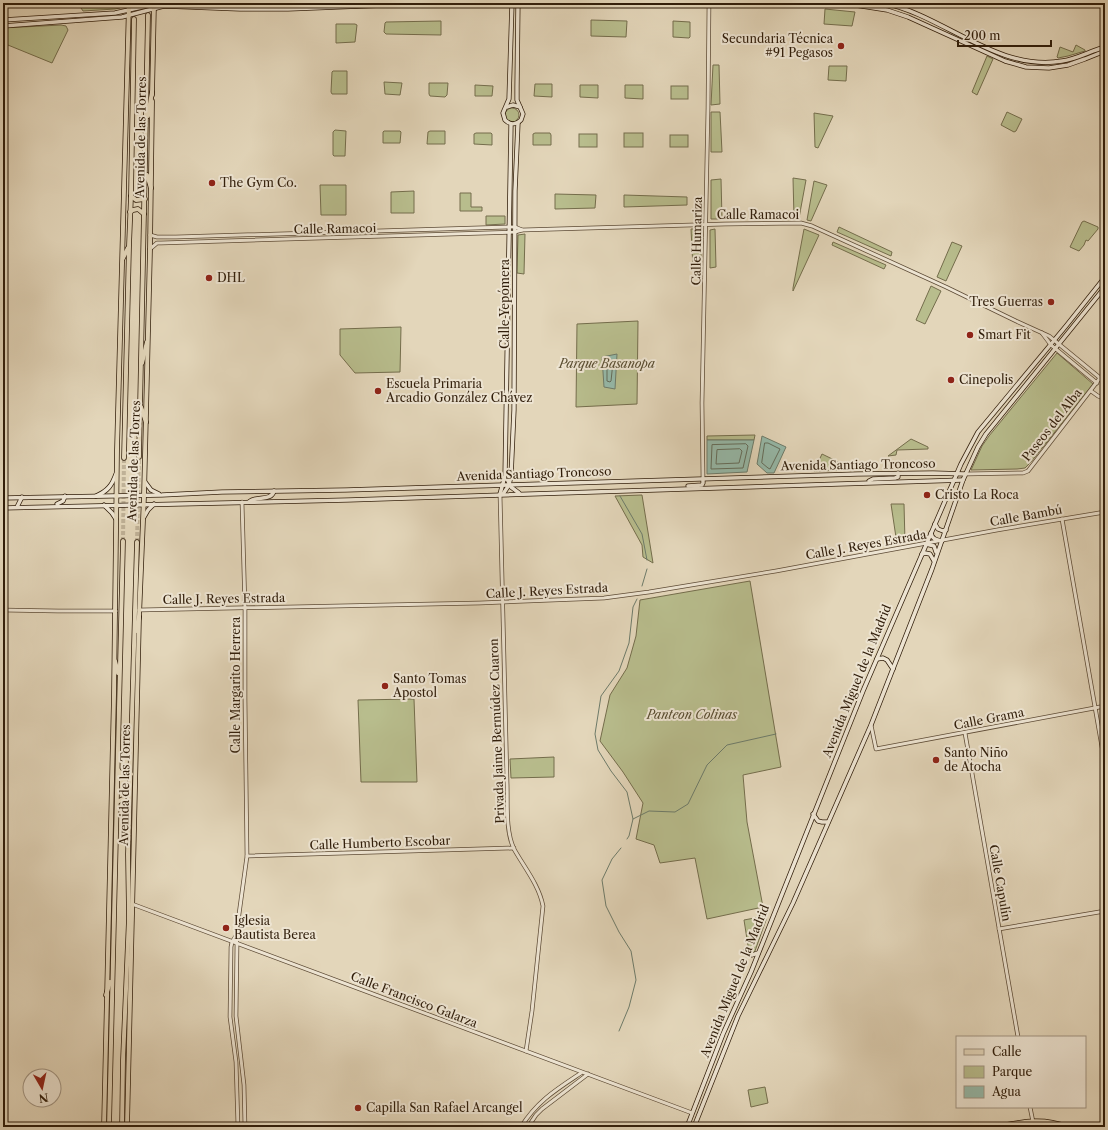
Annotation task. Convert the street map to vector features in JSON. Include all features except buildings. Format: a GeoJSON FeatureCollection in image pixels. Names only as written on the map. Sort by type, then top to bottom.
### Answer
{"type":"FeatureCollection","features":[{"type":"Feature","properties":{"kind":"main road","name":"Avenida de las Torres"},"geometry":{"type":"LineString","coordinates":[[104,1127],[126,115],[129,13],[132,3]]}},
{"type":"Feature","properties":{"kind":"main road"},"geometry":{"type":"LineString","coordinates":[[3,26],[122,17],[129,13],[160,3]]}},
{"type":"Feature","properties":{"kind":"main road"},"geometry":{"type":"LineString","coordinates":[[208,3],[288,9],[438,3]]}},
{"type":"Feature","properties":{"kind":"main road"},"geometry":{"type":"LineString","coordinates":[[154,5],[241,6],[280,3]]}},
{"type":"Feature","properties":{"kind":"main road"},"geometry":{"type":"LineString","coordinates":[[512,3],[509,99],[507,107],[503,113],[505,120],[510,124],[518,123],[523,114],[517,100],[516,87],[518,3]]}},
{"type":"Feature","properties":{"kind":"main road"},"geometry":{"type":"LineString","coordinates":[[687,3],[855,5],[886,10],[908,18],[1005,61],[1026,67],[1049,68],[1068,65],[1105,51]]}},
{"type":"Feature","properties":{"kind":"main road"},"geometry":{"type":"LineString","coordinates":[[884,3],[911,12],[1007,56],[1028,62],[1068,60],[1105,47]]}},
{"type":"Feature","properties":{"kind":"main road","name":"Avenida de las Torres"},"geometry":{"type":"LineString","coordinates":[[122,1127],[123,1060],[131,904],[139,610],[144,504],[154,5]]}},
{"type":"Feature","properties":{"kind":"main road"},"geometry":{"type":"LineString","coordinates":[[3,20],[129,13]]}},
{"type":"Feature","properties":{"kind":"main road","name":"Avenida de las Torres"},"geometry":{"type":"LineString","coordinates":[[139,457],[148,15]]}},
{"type":"Feature","properties":{"kind":"main road","name":"Avenida de las Torres"},"geometry":{"type":"LineString","coordinates":[[124,458],[134,19]]}},
{"type":"Feature","properties":{"kind":"main road"},"geometry":{"type":"LineString","coordinates":[[146,128],[152,92]]}},
{"type":"Feature","properties":{"kind":"main road"},"geometry":{"type":"LineString","coordinates":[[507,107],[513,105],[520,107]]}},
{"type":"Feature","properties":{"kind":"main road"},"geometry":{"type":"LineString","coordinates":[[126,115],[132,115]]}},
{"type":"Feature","properties":{"kind":"main road","name":"Calle Yepómera"},"geometry":{"type":"LineString","coordinates":[[509,485],[511,476],[514,410],[515,227],[518,123]]}},
{"type":"Feature","properties":{"kind":"main road","name":"Calle Yepómera"},"geometry":{"type":"LineString","coordinates":[[501,496],[505,476],[510,124]]}},
{"type":"Feature","properties":{"kind":"main road"},"geometry":{"type":"LineString","coordinates":[[146,172],[151,188]]}},
{"type":"Feature","properties":{"kind":"main road"},"geometry":{"type":"LineString","coordinates":[[131,196],[136,200],[145,199]]}},
{"type":"Feature","properties":{"kind":"main road"},"geometry":{"type":"LineString","coordinates":[[130,212],[138,209],[144,214]]}},
{"type":"Feature","properties":{"kind":"main road"},"geometry":{"type":"LineString","coordinates":[[123,258],[129,246]]}},
{"type":"Feature","properties":{"kind":"main road","name":"Avenida Miguel de la Madrid"},"geometry":{"type":"LineString","coordinates":[[687,1127],[723,1034],[758,953],[863,691],[956,473],[978,432],[1051,345],[1105,277]]}},
{"type":"Feature","properties":{"kind":"main road","name":"Avenida Miguel de la Madrid"},"geometry":{"type":"LineString","coordinates":[[694,1127],[738,1016],[775,942],[872,725],[942,541],[965,474],[984,437],[1105,287]]}},
{"type":"Feature","properties":{"kind":"main road"},"geometry":{"type":"LineString","coordinates":[[140,371],[148,342]]}},
{"type":"Feature","properties":{"kind":"main road"},"geometry":{"type":"LineString","coordinates":[[140,403],[146,422]]}},
{"type":"Feature","properties":{"kind":"main road"},"geometry":{"type":"LineString","coordinates":[[93,497],[102,494],[111,486],[118,469]]}},
{"type":"Feature","properties":{"kind":"main road"},"geometry":{"type":"LineString","coordinates":[[869,482],[873,479],[895,478],[898,477],[898,473]]}},
{"type":"Feature","properties":{"kind":"main road","name":"Avenida Santiago Troncoso"},"geometry":{"type":"LineString","coordinates":[[117,496],[898,473],[956,473]]}},
{"type":"Feature","properties":{"kind":"main road","name":"Paseos del Alba"},"geometry":{"type":"LineString","coordinates":[[956,473],[965,474]]}},
{"type":"Feature","properties":{"kind":"main road"},"geometry":{"type":"LineString","coordinates":[[505,476],[509,485],[519,494]]}},
{"type":"Feature","properties":{"kind":"main road"},"geometry":{"type":"LineString","coordinates":[[144,479],[148,488],[162,495]]}},
{"type":"Feature","properties":{"kind":"main road"},"geometry":{"type":"LineString","coordinates":[[671,489],[702,485],[704,483],[703,479]]}},
{"type":"Feature","properties":{"kind":"main road","name":"Avenida Santiago Troncoso"},"geometry":{"type":"LineString","coordinates":[[3,508],[501,496],[519,494],[963,480]]}},
{"type":"Feature","properties":{"kind":"main road"},"geometry":{"type":"LineString","coordinates":[[501,496],[509,485]]}},
{"type":"Feature","properties":{"kind":"main road"},"geometry":{"type":"LineString","coordinates":[[249,502],[256,498],[271,497],[274,491]]}},
{"type":"Feature","properties":{"kind":"main road"},"geometry":{"type":"LineString","coordinates":[[221,502],[222,492]]}},
{"type":"Feature","properties":{"kind":"main road"},"geometry":{"type":"LineString","coordinates":[[48,506],[62,502],[65,496]]}},
{"type":"Feature","properties":{"kind":"main road"},"geometry":{"type":"LineString","coordinates":[[3,498],[117,496]]}},
{"type":"Feature","properties":{"kind":"main road"},"geometry":{"type":"LineString","coordinates":[[17,507],[22,497]]}},
{"type":"Feature","properties":{"kind":"main road"},"geometry":{"type":"LineString","coordinates":[[143,518],[154,504]]}},
{"type":"Feature","properties":{"kind":"main road"},"geometry":{"type":"LineString","coordinates":[[104,505],[117,520]]}},
{"type":"Feature","properties":{"kind":"main road"},"geometry":{"type":"LineString","coordinates":[[935,524],[938,529],[943,531],[946,530]]}},
{"type":"Feature","properties":{"kind":"main road"},"geometry":{"type":"LineString","coordinates":[[931,532],[935,540],[942,541]]}},
{"type":"Feature","properties":{"kind":"main road","name":"Avenida de las Torres"},"geometry":{"type":"LineString","coordinates":[[109,1127],[123,541]]}},
{"type":"Feature","properties":{"kind":"main road","name":"Avenida de las Torres"},"geometry":{"type":"LineString","coordinates":[[127,1127],[132,919],[128,854],[137,542]]}},
{"type":"Feature","properties":{"kind":"main road"},"geometry":{"type":"LineString","coordinates":[[926,544],[934,546],[936,549],[936,555]]}},
{"type":"Feature","properties":{"kind":"main road"},"geometry":{"type":"LineString","coordinates":[[921,555],[928,553],[932,556],[934,561]]}},
{"type":"Feature","properties":{"kind":"main road"},"geometry":{"type":"LineString","coordinates":[[134,639],[139,617]]}},
{"type":"Feature","properties":{"kind":"main road"},"geometry":{"type":"LineString","coordinates":[[877,659],[883,658],[887,660],[893,669]]}},
{"type":"Feature","properties":{"kind":"main road"},"geometry":{"type":"LineString","coordinates":[[115,661],[120,678]]}},
{"type":"Feature","properties":{"kind":"main road"},"geometry":{"type":"LineString","coordinates":[[118,770],[123,777],[131,774]]}},
{"type":"Feature","properties":{"kind":"main road"},"geometry":{"type":"LineString","coordinates":[[117,802],[122,799],[125,800],[130,808]]}},
{"type":"Feature","properties":{"kind":"main road"},"geometry":{"type":"LineString","coordinates":[[813,814],[818,821],[828,822]]}},
{"type":"Feature","properties":{"kind":"main road"},"geometry":{"type":"LineString","coordinates":[[746,950],[752,955],[758,953]]}},
{"type":"Feature","properties":{"kind":"main road"},"geometry":{"type":"LineString","coordinates":[[106,995],[112,976]]}},
{"type":"Feature","properties":{"kind":"main road"},"geometry":{"type":"LineString","coordinates":[[996,1127],[1033,1121],[1052,1122],[1067,1127]]}},
{"type":"Feature","properties":{"kind":"street","name":"Calle Humariza"},"geometry":{"type":"LineString","coordinates":[[703,479],[702,404],[709,3]]}},
{"type":"Feature","properties":{"kind":"street","name":"Calle Ramacoi"},"geometry":{"type":"LineString","coordinates":[[157,243],[515,232],[522,230],[792,223],[812,226],[1055,339]]}},
{"type":"Feature","properties":{"kind":"street","name":"Calle Ramacoi"},"geometry":{"type":"LineString","coordinates":[[150,234],[157,237],[508,227],[515,227],[522,230]]}},
{"type":"Feature","properties":{"kind":"street"},"geometry":{"type":"LineString","coordinates":[[150,250],[157,243],[155,240],[157,237]]}},
{"type":"Feature","properties":{"kind":"street","name":"Calle Ramacoi"},"geometry":{"type":"LineString","coordinates":[[1042,333],[1051,345]]}},
{"type":"Feature","properties":{"kind":"street"},"geometry":{"type":"LineString","coordinates":[[1055,339],[1105,382]]}},
{"type":"Feature","properties":{"kind":"street","name":"Paseos del Alba"},"geometry":{"type":"LineString","coordinates":[[1051,345],[1097,383]]}},
{"type":"Feature","properties":{"kind":"street","name":"Paseos del Alba"},"geometry":{"type":"LineString","coordinates":[[965,474],[1008,474],[1026,472],[1100,378]]}},
{"type":"Feature","properties":{"kind":"street","name":"Paseos del Alba"},"geometry":{"type":"LineString","coordinates":[[1091,391],[1105,399]]}},
{"type":"Feature","properties":{"kind":"street","name":"Privada Jaime Bermúdez Cuaron"},"geometry":{"type":"LineString","coordinates":[[501,496],[502,602],[507,789],[510,835],[514,848],[531,877],[543,906],[532,1012],[526,1051]]}},
{"type":"Feature","properties":{"kind":"street","name":"Calle Margarito Herrera"},"geometry":{"type":"LineString","coordinates":[[236,936],[247,856],[245,608],[242,502]]}},
{"type":"Feature","properties":{"kind":"street","name":"Calle Bambú"},"geometry":{"type":"LineString","coordinates":[[951,539],[1105,512]]}},
{"type":"Feature","properties":{"kind":"street"},"geometry":{"type":"LineString","coordinates":[[1062,520],[1105,764]]}},
{"type":"Feature","properties":{"kind":"street","name":"Calle J. Reyes Estrada"},"geometry":{"type":"LineString","coordinates":[[139,610],[580,600],[632,594],[776,571],[951,539]]}},
{"type":"Feature","properties":{"kind":"street"},"geometry":{"type":"LineString","coordinates":[[3,610],[58,612],[116,611]]}},
{"type":"Feature","properties":{"kind":"street","name":"Calle Grama"},"geometry":{"type":"LineString","coordinates":[[872,725],[876,749],[1105,706]]}},
{"type":"Feature","properties":{"kind":"street","name":"Calle Capulín"},"geometry":{"type":"LineString","coordinates":[[965,733],[1018,1036]]}},
{"type":"Feature","properties":{"kind":"street","name":"Calle Humberto Escobar"},"geometry":{"type":"LineString","coordinates":[[247,856],[514,848]]}},
{"type":"Feature","properties":{"kind":"street","name":"Calle Francisco Galarza"},"geometry":{"type":"LineString","coordinates":[[131,904],[303,967],[692,1114]]}},
{"type":"Feature","properties":{"kind":"street"},"geometry":{"type":"LineString","coordinates":[[999,929],[1105,911]]}},
{"type":"Feature","properties":{"kind":"street"},"geometry":{"type":"LineString","coordinates":[[236,936],[232,942],[230,1005],[236,1062],[238,1127]]}},
{"type":"Feature","properties":{"kind":"street"},"geometry":{"type":"LineString","coordinates":[[236,936],[236,1016],[244,1085],[244,1127]]}},
{"type":"Feature","properties":{"kind":"street"},"geometry":{"type":"LineString","coordinates":[[230,1005],[236,1005]]}},
{"type":"Feature","properties":{"kind":"street"},"geometry":{"type":"LineString","coordinates":[[521,1127],[533,1109],[559,1087],[581,1073]]}},
{"type":"Feature","properties":{"kind":"street"},"geometry":{"type":"LineString","coordinates":[[528,1127],[539,1111],[588,1074]]}},
{"type":"Feature","properties":{"kind":"street"},"geometry":{"type":"LineString","coordinates":[[1030,1108],[1034,1127]]}},
{"type":"Feature","properties":{"kind":"green space"},"geometry":{"type":"Polygon","coordinates":[[[81,3],[124,3],[120,8],[115,9],[83,11],[81,8],[81,3]]]}},
{"type":"Feature","properties":{"kind":"green space"},"geometry":{"type":"Polygon","coordinates":[[[825,9],[855,12],[852,26],[824,24],[825,9]]]}},
{"type":"Feature","properties":{"kind":"green space"},"geometry":{"type":"Polygon","coordinates":[[[591,20],[627,21],[626,37],[591,36],[591,20]]]}},
{"type":"Feature","properties":{"kind":"green space"},"geometry":{"type":"Polygon","coordinates":[[[441,21],[441,35],[386,34],[384,32],[386,22],[441,21]]]}},
{"type":"Feature","properties":{"kind":"green space"},"geometry":{"type":"Polygon","coordinates":[[[673,21],[690,22],[689,38],[673,37],[673,21]]]}},
{"type":"Feature","properties":{"kind":"green space"},"geometry":{"type":"Polygon","coordinates":[[[336,24],[357,25],[355,42],[336,43],[336,24]]]}},
{"type":"Feature","properties":{"kind":"green space"},"geometry":{"type":"Polygon","coordinates":[[[66,26],[68,30],[52,63],[3,43],[3,28],[66,26]]]}},
{"type":"Feature","properties":{"kind":"green space"},"geometry":{"type":"Polygon","coordinates":[[[1076,45],[1085,51],[1068,56],[1057,57],[1060,47],[1073,52],[1076,45]]]}},
{"type":"Feature","properties":{"kind":"green space"},"geometry":{"type":"Polygon","coordinates":[[[987,56],[993,59],[977,95],[972,92],[987,56]]]}},
{"type":"Feature","properties":{"kind":"green space"},"geometry":{"type":"Polygon","coordinates":[[[713,65],[719,65],[720,104],[711,105],[713,65]]]}},
{"type":"Feature","properties":{"kind":"green space"},"geometry":{"type":"Polygon","coordinates":[[[829,66],[847,66],[846,81],[828,80],[829,66]]]}},
{"type":"Feature","properties":{"kind":"green space"},"geometry":{"type":"Polygon","coordinates":[[[333,71],[347,71],[347,94],[332,94],[333,71]]]}},
{"type":"Feature","properties":{"kind":"green space"},"geometry":{"type":"Polygon","coordinates":[[[384,82],[402,83],[400,95],[385,94],[384,82]]]}},
{"type":"Feature","properties":{"kind":"green space"},"geometry":{"type":"Polygon","coordinates":[[[429,83],[448,83],[447,95],[445,97],[430,96],[429,83]]]}},
{"type":"Feature","properties":{"kind":"green space"},"geometry":{"type":"Polygon","coordinates":[[[535,84],[552,84],[552,97],[534,96],[535,84]]]}},
{"type":"Feature","properties":{"kind":"green space"},"geometry":{"type":"Polygon","coordinates":[[[475,85],[493,86],[492,96],[475,96],[475,85]]]}},
{"type":"Feature","properties":{"kind":"green space"},"geometry":{"type":"Polygon","coordinates":[[[580,85],[598,85],[598,98],[580,97],[580,85]]]}},
{"type":"Feature","properties":{"kind":"green space"},"geometry":{"type":"Polygon","coordinates":[[[625,85],[643,85],[643,99],[625,98],[625,85]]]}},
{"type":"Feature","properties":{"kind":"green space"},"geometry":{"type":"Polygon","coordinates":[[[671,86],[688,86],[688,99],[671,99],[671,86]]]}},
{"type":"Feature","properties":{"kind":"green space"},"geometry":{"type":"Polygon","coordinates":[[[509,108],[515,108],[519,112],[519,118],[515,122],[509,122],[505,118],[505,112],[509,108]]]}},
{"type":"Feature","properties":{"kind":"green space"},"geometry":{"type":"Polygon","coordinates":[[[711,112],[720,112],[722,152],[711,152],[711,112]]]}},
{"type":"Feature","properties":{"kind":"green space"},"geometry":{"type":"Polygon","coordinates":[[[1007,112],[1022,119],[1014,132],[1001,125],[1007,112]]]}},
{"type":"Feature","properties":{"kind":"green space"},"geometry":{"type":"Polygon","coordinates":[[[814,113],[833,116],[818,148],[815,147],[814,113]]]}},
{"type":"Feature","properties":{"kind":"green space"},"geometry":{"type":"Polygon","coordinates":[[[335,130],[346,131],[345,156],[333,155],[333,132],[335,130]]]}},
{"type":"Feature","properties":{"kind":"green space"},"geometry":{"type":"Polygon","coordinates":[[[384,131],[400,131],[400,143],[383,143],[384,131]]]}},
{"type":"Feature","properties":{"kind":"green space"},"geometry":{"type":"Polygon","coordinates":[[[445,131],[445,144],[427,144],[428,132],[445,131]]]}},
{"type":"Feature","properties":{"kind":"green space"},"geometry":{"type":"Polygon","coordinates":[[[491,133],[492,145],[474,144],[474,134],[491,133]]]}},
{"type":"Feature","properties":{"kind":"green space"},"geometry":{"type":"Polygon","coordinates":[[[550,133],[551,145],[533,145],[533,134],[550,133]]]}},
{"type":"Feature","properties":{"kind":"green space"},"geometry":{"type":"Polygon","coordinates":[[[624,133],[643,133],[643,147],[624,147],[624,133]]]}},
{"type":"Feature","properties":{"kind":"green space"},"geometry":{"type":"Polygon","coordinates":[[[579,134],[597,134],[597,147],[579,147],[579,134]]]}},
{"type":"Feature","properties":{"kind":"green space"},"geometry":{"type":"Polygon","coordinates":[[[670,135],[688,135],[688,147],[670,147],[670,135]]]}},
{"type":"Feature","properties":{"kind":"green space"},"geometry":{"type":"Polygon","coordinates":[[[793,178],[806,180],[799,218],[794,218],[793,178]]]}},
{"type":"Feature","properties":{"kind":"green space"},"geometry":{"type":"Polygon","coordinates":[[[721,179],[722,219],[711,219],[711,180],[721,179]]]}},
{"type":"Feature","properties":{"kind":"green space"},"geometry":{"type":"Polygon","coordinates":[[[814,181],[827,185],[811,221],[807,220],[814,181]]]}},
{"type":"Feature","properties":{"kind":"green space"},"geometry":{"type":"Polygon","coordinates":[[[320,185],[346,185],[346,215],[321,215],[320,185]]]}},
{"type":"Feature","properties":{"kind":"green space"},"geometry":{"type":"Polygon","coordinates":[[[414,191],[414,213],[391,213],[391,192],[414,191]]]}},
{"type":"Feature","properties":{"kind":"green space"},"geometry":{"type":"Polygon","coordinates":[[[460,193],[471,193],[471,207],[482,207],[482,211],[460,211],[460,193]]]}},
{"type":"Feature","properties":{"kind":"green space"},"geometry":{"type":"Polygon","coordinates":[[[555,194],[596,195],[595,208],[555,209],[555,194]]]}},
{"type":"Feature","properties":{"kind":"green space"},"geometry":{"type":"Polygon","coordinates":[[[624,195],[687,197],[687,205],[624,207],[624,195]]]}},
{"type":"Feature","properties":{"kind":"green space"},"geometry":{"type":"Polygon","coordinates":[[[486,216],[505,216],[505,224],[486,225],[486,216]]]}},
{"type":"Feature","properties":{"kind":"green space"},"geometry":{"type":"Polygon","coordinates":[[[1084,221],[1098,227],[1098,229],[1088,241],[1086,240],[1079,251],[1070,247],[1082,222],[1084,221]]]}},
{"type":"Feature","properties":{"kind":"green space"},"geometry":{"type":"Polygon","coordinates":[[[839,227],[892,252],[891,256],[837,232],[839,227]]]}},
{"type":"Feature","properties":{"kind":"green space"},"geometry":{"type":"Polygon","coordinates":[[[691,229],[701,229],[701,268],[693,268],[691,229]]]}},
{"type":"Feature","properties":{"kind":"green space"},"geometry":{"type":"Polygon","coordinates":[[[715,229],[716,267],[710,268],[710,230],[715,229]]]}},
{"type":"Feature","properties":{"kind":"green space"},"geometry":{"type":"Polygon","coordinates":[[[804,229],[819,235],[793,291],[793,288],[804,229]]]}},
{"type":"Feature","properties":{"kind":"green space"},"geometry":{"type":"Polygon","coordinates":[[[525,234],[524,274],[517,273],[518,235],[525,234]]]}},
{"type":"Feature","properties":{"kind":"green space"},"geometry":{"type":"Polygon","coordinates":[[[833,242],[886,265],[884,269],[832,245],[833,242]]]}},
{"type":"Feature","properties":{"kind":"green space"},"geometry":{"type":"Polygon","coordinates":[[[952,242],[962,246],[946,281],[937,277],[952,242]]]}},
{"type":"Feature","properties":{"kind":"green space"},"geometry":{"type":"Polygon","coordinates":[[[931,286],[941,291],[925,324],[916,320],[931,286]]]}},
{"type":"Feature","properties":{"kind":"green space","name":"Parque Basanopa"},"geometry":{"type":"Polygon","coordinates":[[[638,321],[637,404],[576,407],[577,324],[638,321]]]}},
{"type":"Feature","properties":{"kind":"green space"},"geometry":{"type":"Polygon","coordinates":[[[401,327],[400,372],[355,373],[340,355],[340,329],[401,327]]]}},
{"type":"Feature","properties":{"kind":"green space"},"geometry":{"type":"Polygon","coordinates":[[[1057,353],[1093,384],[1025,468],[971,470],[982,446],[989,436],[1057,353]]]}},
{"type":"Feature","properties":{"kind":"green space"},"geometry":{"type":"Polygon","coordinates":[[[755,435],[754,440],[707,440],[707,436],[755,435]]]}},
{"type":"Feature","properties":{"kind":"green space"},"geometry":{"type":"Polygon","coordinates":[[[911,439],[928,447],[928,449],[897,450],[896,455],[888,456],[911,439]]]}},
{"type":"Feature","properties":{"kind":"green space"},"geometry":{"type":"Polygon","coordinates":[[[822,454],[855,470],[814,471],[822,454]]]}},
{"type":"Feature","properties":{"kind":"green space"},"geometry":{"type":"Polygon","coordinates":[[[642,495],[653,563],[643,557],[642,545],[615,496],[642,495]]]}},
{"type":"Feature","properties":{"kind":"green space"},"geometry":{"type":"Polygon","coordinates":[[[891,504],[904,504],[905,542],[897,544],[891,504]]]}},
{"type":"Feature","properties":{"kind":"green space","name":"Panteon Colinas"},"geometry":{"type":"Polygon","coordinates":[[[750,581],[781,767],[743,775],[747,822],[763,907],[707,919],[695,858],[660,863],[654,845],[636,839],[643,803],[623,772],[600,741],[610,695],[627,668],[636,636],[640,600],[750,581]]]}},
{"type":"Feature","properties":{"kind":"green space"},"geometry":{"type":"Polygon","coordinates":[[[414,699],[417,782],[361,782],[358,700],[414,699]]]}},
{"type":"Feature","properties":{"kind":"green space"},"geometry":{"type":"Polygon","coordinates":[[[554,757],[554,777],[511,778],[510,759],[554,757]]]}},
{"type":"Feature","properties":{"kind":"green space"},"geometry":{"type":"Polygon","coordinates":[[[765,916],[766,920],[755,951],[752,954],[749,952],[744,920],[765,916]]]}},
{"type":"Feature","properties":{"kind":"green space"},"geometry":{"type":"Polygon","coordinates":[[[765,1087],[768,1103],[751,1107],[748,1090],[765,1087]]]}},
{"type":"Feature","properties":{"kind":"water"},"geometry":{"type":"Polygon","coordinates":[[[617,354],[615,389],[604,387],[602,357],[617,354]]]}},
{"type":"Feature","properties":{"kind":"water"},"geometry":{"type":"Polygon","coordinates":[[[762,436],[786,447],[774,473],[767,473],[757,464],[762,436]]]}},
{"type":"Feature","properties":{"kind":"water"},"geometry":{"type":"Polygon","coordinates":[[[707,440],[754,440],[747,472],[707,474],[707,440]]]}},
{"type":"Feature","properties":{"kind":"waterway"},"geometry":{"type":"LineString","coordinates":[[620,496],[642,534],[647,560]]}},
{"type":"Feature","properties":{"kind":"waterway"},"geometry":{"type":"LineString","coordinates":[[642,586],[647,569]]}},
{"type":"Feature","properties":{"kind":"waterway"},"geometry":{"type":"LineString","coordinates":[[627,839],[633,819],[627,792],[611,771],[598,750],[595,734],[601,696],[619,671],[629,643],[633,607],[637,599]]}},
{"type":"Feature","properties":{"kind":"waterway"},"geometry":{"type":"LineString","coordinates":[[633,819],[649,811],[675,812],[688,804],[707,765],[727,745],[776,734]]}},
{"type":"Feature","properties":{"kind":"waterway"},"geometry":{"type":"LineString","coordinates":[[619,1031],[629,1007],[636,980],[631,951],[619,932],[606,906],[602,880],[612,859],[621,848]]}},
{"type":"Feature","properties":{"kind":"tunnel"},"geometry":{"type":"LineString","coordinates":[[137,542],[139,457]]}},
{"type":"Feature","properties":{"kind":"tunnel"},"geometry":{"type":"LineString","coordinates":[[123,541],[124,458]]}},
{"type":"Feature","properties":{"kind":"place","name":"Secundaria Técnica #91 Pegasos"},"geometry":{"type":"Point","coordinates":[841,46]}},
{"type":"Feature","properties":{"kind":"place","name":"The Gym Co."},"geometry":{"type":"Point","coordinates":[212,183]}},
{"type":"Feature","properties":{"kind":"place","name":"DHL"},"geometry":{"type":"Point","coordinates":[209,278]}},
{"type":"Feature","properties":{"kind":"place","name":"Tres Guerras"},"geometry":{"type":"Point","coordinates":[1051,302]}},
{"type":"Feature","properties":{"kind":"place","name":"Smart Fit"},"geometry":{"type":"Point","coordinates":[970,335]}},
{"type":"Feature","properties":{"kind":"place","name":"Cinepolis"},"geometry":{"type":"Point","coordinates":[951,380]}},
{"type":"Feature","properties":{"kind":"place","name":"Escuela Primaria Arcadio González Chávez"},"geometry":{"type":"Point","coordinates":[378,391]}},
{"type":"Feature","properties":{"kind":"place","name":"Cristo La Roca"},"geometry":{"type":"Point","coordinates":[927,495]}},
{"type":"Feature","properties":{"kind":"place","name":"Santo Tomas Apostol"},"geometry":{"type":"Point","coordinates":[385,686]}},
{"type":"Feature","properties":{"kind":"place","name":"Santo Niño de Atocha"},"geometry":{"type":"Point","coordinates":[936,760]}},
{"type":"Feature","properties":{"kind":"place","name":"Iglesia Bautista Berea"},"geometry":{"type":"Point","coordinates":[226,928]}},
{"type":"Feature","properties":{"kind":"place","name":"Capilla San Rafael Arcangel"},"geometry":{"type":"Point","coordinates":[358,1108]}}]}
